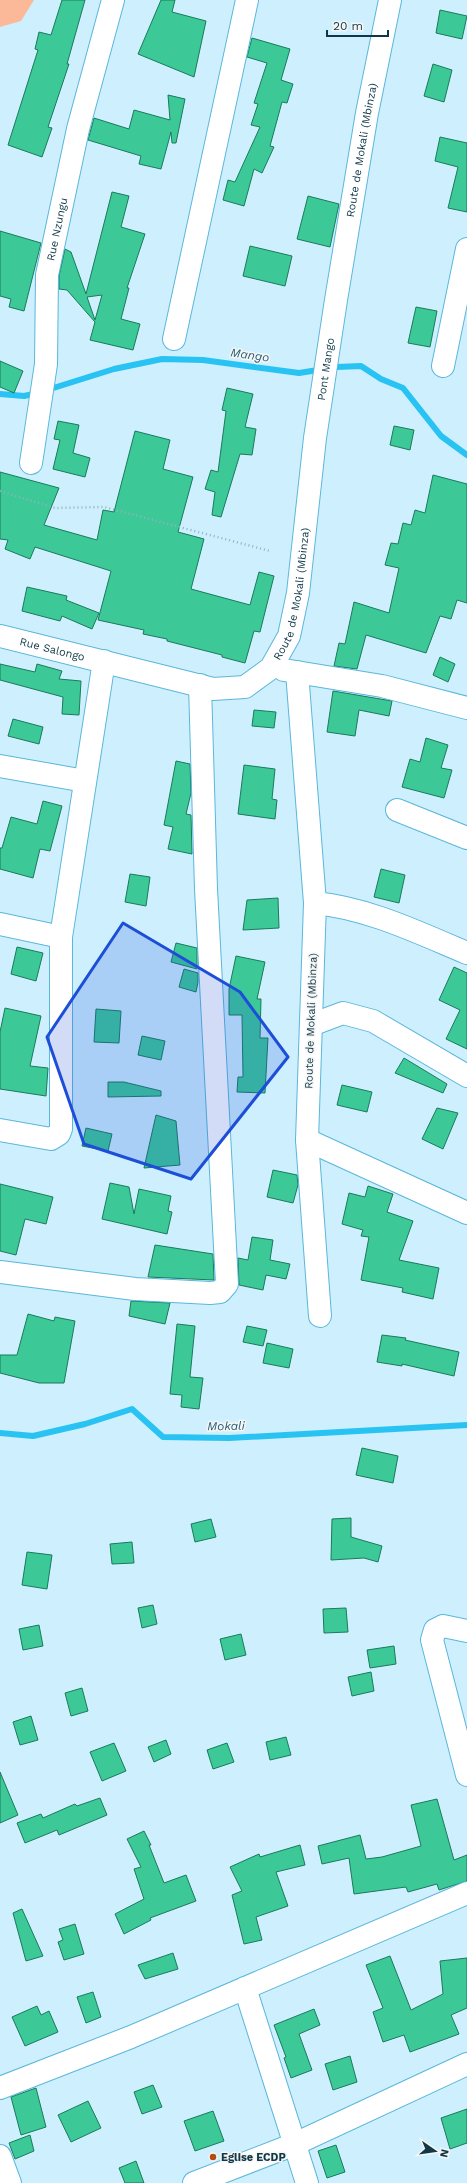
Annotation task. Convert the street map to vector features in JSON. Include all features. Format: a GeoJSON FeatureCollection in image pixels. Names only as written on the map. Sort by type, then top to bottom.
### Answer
{"type":"FeatureCollection","features":[{"type":"Feature","properties":{"kind":"street","name":"Rue Nzungu"},"geometry":{"type":"LineString","coordinates":[[31,463],[46,364],[47,275],[78,129],[113,0]]}},
{"type":"Feature","properties":{"kind":"street"},"geometry":{"type":"LineString","coordinates":[[174,339],[247,0]]}},
{"type":"Feature","properties":{"kind":"street","name":"Route de Mokali (Mbinza)"},"geometry":{"type":"LineString","coordinates":[[336,300],[367,113],[390,0]]}},
{"type":"Feature","properties":{"kind":"street"},"geometry":{"type":"LineString","coordinates":[[443,366],[467,249]]}},
{"type":"Feature","properties":{"kind":"street","name":"Pont Mango"},"geometry":{"type":"LineString","coordinates":[[315,438],[336,300]]}},
{"type":"Feature","properties":{"kind":"street","name":"Route de Mokali (Mbinza)"},"geometry":{"type":"LineString","coordinates":[[104,661],[213,689],[245,687],[272,668],[289,636],[298,594],[315,438]]}},
{"type":"Feature","properties":{"kind":"street","name":"Rue Salongo"},"geometry":{"type":"LineString","coordinates":[[0,636],[104,661]]}},
{"type":"Feature","properties":{"kind":"street"},"geometry":{"type":"LineString","coordinates":[[0,1130],[51,1139],[59,1134],[62,1129],[61,937],[104,661]]}},
{"type":"Feature","properties":{"kind":"street"},"geometry":{"type":"LineString","coordinates":[[272,668],[382,686],[467,708]]}},
{"type":"Feature","properties":{"kind":"street","name":"Route de Mokali (Mbinza)"},"geometry":{"type":"LineString","coordinates":[[297,672],[315,903],[307,1140],[320,1316]]}},
{"type":"Feature","properties":{"kind":"street"},"geometry":{"type":"LineString","coordinates":[[0,1272],[135,1289],[210,1293],[220,1292],[227,1284],[206,889],[200,685]]}},
{"type":"Feature","properties":{"kind":"street"},"geometry":{"type":"LineString","coordinates":[[0,766],[85,781]]}},
{"type":"Feature","properties":{"kind":"street"},"geometry":{"type":"LineString","coordinates":[[397,810],[467,838]]}},
{"type":"Feature","properties":{"kind":"street"},"geometry":{"type":"LineString","coordinates":[[315,903],[330,904],[400,925],[467,953]]}},
{"type":"Feature","properties":{"kind":"street"},"geometry":{"type":"LineString","coordinates":[[0,924],[61,937]]}},
{"type":"Feature","properties":{"kind":"street"},"geometry":{"type":"LineString","coordinates":[[311,1025],[343,1012],[373,1021],[467,1076]]}},
{"type":"Feature","properties":{"kind":"street"},"geometry":{"type":"LineString","coordinates":[[307,1140],[467,1213]]}},
{"type":"Feature","properties":{"kind":"street"},"geometry":{"type":"LineString","coordinates":[[465,1762],[432,1640],[435,1630],[443,1626],[467,1631]]}},
{"type":"Feature","properties":{"kind":"street"},"geometry":{"type":"LineString","coordinates":[[0,2088],[131,2037],[467,1893]]}},
{"type":"Feature","properties":{"kind":"street"},"geometry":{"type":"LineString","coordinates":[[245,1988],[307,2183]]}},
{"type":"Feature","properties":{"kind":"street"},"geometry":{"type":"LineString","coordinates":[[194,2183],[295,2144],[467,2064]]}},
{"type":"Feature","properties":{"kind":"street"},"geometry":{"type":"LineString","coordinates":[[0,2156],[10,2183]]}},
{"type":"Feature","properties":{"kind":"path"},"geometry":{"type":"LineString","coordinates":[[0,492],[55,508],[104,507],[270,551]]}},
{"type":"Feature","properties":{"kind":"highlighted area"},"geometry":{"type":"Polygon","coordinates":[[[123,923],[240,992],[288,1057],[191,1179],[84,1144],[47,1037],[123,923]]]}},
{"type":"Feature","properties":{"kind":"shaded area"},"geometry":{"type":"Polygon","coordinates":[[[0,0],[34,0],[21,21],[0,27],[0,0]]]}},
{"type":"Feature","properties":{"kind":"building"},"geometry":{"type":"Polygon","coordinates":[[[62,0],[85,0],[67,64],[69,64],[48,127],[52,128],[42,157],[8,145],[38,50],[35,49],[39,32],[51,35],[62,0]]]}},
{"type":"Feature","properties":{"kind":"building"},"geometry":{"type":"Polygon","coordinates":[[[161,0],[175,0],[172,12],[206,21],[194,77],[138,54],[161,0]]]}},
{"type":"Feature","properties":{"kind":"building"},"geometry":{"type":"Polygon","coordinates":[[[440,10],[467,16],[462,39],[436,33],[440,10]]]}},
{"type":"Feature","properties":{"kind":"building"},"geometry":{"type":"Polygon","coordinates":[[[252,38],[290,49],[281,80],[293,84],[287,103],[282,102],[270,146],[274,147],[262,173],[254,169],[244,206],[223,200],[228,180],[235,182],[260,127],[251,125],[258,104],[254,103],[267,63],[247,57],[252,38]]]}},
{"type":"Feature","properties":{"kind":"building"},"geometry":{"type":"Polygon","coordinates":[[[433,64],[452,70],[444,102],[424,96],[433,64]]]}},
{"type":"Feature","properties":{"kind":"building"},"geometry":{"type":"Polygon","coordinates":[[[168,95],[185,99],[176,143],[172,143],[171,132],[161,169],[139,164],[141,156],[88,140],[94,118],[129,129],[134,110],[170,120],[168,95]]]}},
{"type":"Feature","properties":{"kind":"building"},"geometry":{"type":"Polygon","coordinates":[[[440,137],[467,143],[467,212],[448,208],[458,167],[435,161],[440,137]]]}},
{"type":"Feature","properties":{"kind":"building"},"geometry":{"type":"Polygon","coordinates":[[[112,192],[129,196],[121,227],[145,234],[127,288],[129,288],[121,319],[140,324],[133,350],[90,340],[95,322],[67,290],[59,289],[59,276],[65,249],[71,252],[86,294],[112,192]],[[102,295],[87,297],[95,320],[102,295]]]}},
{"type":"Feature","properties":{"kind":"building"},"geometry":{"type":"Polygon","coordinates":[[[308,196],[339,204],[330,247],[297,239],[308,196]]]}},
{"type":"Feature","properties":{"kind":"building"},"geometry":{"type":"Polygon","coordinates":[[[0,231],[41,243],[24,311],[9,307],[11,299],[0,296],[0,231]]]}},
{"type":"Feature","properties":{"kind":"building"},"geometry":{"type":"Polygon","coordinates":[[[250,246],[292,256],[285,286],[243,276],[250,246]]]}},
{"type":"Feature","properties":{"kind":"building"},"geometry":{"type":"Polygon","coordinates":[[[416,307],[437,311],[430,347],[408,343],[416,307]]]}},
{"type":"Feature","properties":{"kind":"building"},"geometry":{"type":"Polygon","coordinates":[[[0,361],[23,371],[14,393],[0,387],[0,361]]]}},
{"type":"Feature","properties":{"kind":"building"},"geometry":{"type":"Polygon","coordinates":[[[227,388],[253,394],[245,427],[256,429],[252,455],[240,454],[221,517],[212,515],[215,492],[205,489],[211,470],[218,472],[226,411],[222,410],[227,388]]]}},
{"type":"Feature","properties":{"kind":"building"},"geometry":{"type":"Polygon","coordinates":[[[58,421],[79,425],[73,453],[90,458],[85,477],[53,469],[60,440],[54,439],[58,421]]]}},
{"type":"Feature","properties":{"kind":"building"},"geometry":{"type":"Polygon","coordinates":[[[394,426],[414,430],[410,450],[390,445],[394,426]]]}},
{"type":"Feature","properties":{"kind":"building"},"geometry":{"type":"Polygon","coordinates":[[[135,431],[170,440],[163,469],[193,477],[178,532],[204,539],[191,589],[250,605],[259,572],[274,576],[260,632],[254,631],[245,663],[222,657],[222,655],[167,641],[167,639],[143,634],[144,630],[98,620],[111,571],[35,547],[30,559],[5,549],[8,540],[0,539],[0,472],[59,488],[44,525],[97,540],[103,510],[114,512],[135,431]]]}},
{"type":"Feature","properties":{"kind":"building"},"geometry":{"type":"Polygon","coordinates":[[[433,475],[467,484],[467,603],[457,600],[451,619],[440,616],[426,653],[366,635],[357,669],[334,666],[339,643],[345,644],[354,602],[389,613],[399,568],[385,565],[391,543],[398,544],[403,523],[411,525],[415,510],[425,513],[433,475]]]}},
{"type":"Feature","properties":{"kind":"building"},"geometry":{"type":"Polygon","coordinates":[[[27,587],[67,596],[66,600],[99,613],[92,629],[62,616],[60,621],[22,611],[27,587]]]}},
{"type":"Feature","properties":{"kind":"building"},"geometry":{"type":"Polygon","coordinates":[[[440,657],[455,664],[448,682],[433,675],[440,657]]]}},
{"type":"Feature","properties":{"kind":"building"},"geometry":{"type":"Polygon","coordinates":[[[0,664],[35,672],[37,664],[62,671],[59,679],[81,681],[79,715],[62,714],[63,697],[0,680],[0,664]]]}},
{"type":"Feature","properties":{"kind":"building"},"geometry":{"type":"Polygon","coordinates":[[[333,691],[392,701],[389,716],[359,710],[355,736],[327,732],[333,691]]]}},
{"type":"Feature","properties":{"kind":"building"},"geometry":{"type":"Polygon","coordinates":[[[254,710],[276,712],[274,728],[252,726],[254,710]]]}},
{"type":"Feature","properties":{"kind":"building"},"geometry":{"type":"Polygon","coordinates":[[[13,719],[43,727],[39,744],[8,736],[13,719]]]}},
{"type":"Feature","properties":{"kind":"building"},"geometry":{"type":"Polygon","coordinates":[[[426,738],[448,745],[441,768],[452,770],[444,798],[402,787],[410,759],[420,762],[426,738]]]}},
{"type":"Feature","properties":{"kind":"building"},"geometry":{"type":"Polygon","coordinates":[[[176,761],[190,764],[191,793],[186,814],[191,815],[192,854],[168,849],[173,827],[164,825],[176,761]]]}},
{"type":"Feature","properties":{"kind":"building"},"geometry":{"type":"Polygon","coordinates":[[[244,765],[275,769],[272,799],[277,800],[275,819],[238,814],[244,765]]]}},
{"type":"Feature","properties":{"kind":"building"},"geometry":{"type":"Polygon","coordinates":[[[43,801],[62,806],[50,851],[40,849],[33,878],[0,869],[0,848],[2,848],[11,817],[37,824],[43,801]]]}},
{"type":"Feature","properties":{"kind":"building"},"geometry":{"type":"Polygon","coordinates":[[[381,869],[405,875],[399,903],[374,897],[381,869]]]}},
{"type":"Feature","properties":{"kind":"building"},"geometry":{"type":"Polygon","coordinates":[[[130,874],[150,877],[146,906],[125,902],[130,874]]]}},
{"type":"Feature","properties":{"kind":"building"},"geometry":{"type":"Polygon","coordinates":[[[278,898],[279,928],[243,930],[247,900],[278,898]]]}},
{"type":"Feature","properties":{"kind":"building"},"geometry":{"type":"Polygon","coordinates":[[[176,943],[197,948],[197,969],[171,962],[176,943]]]}},
{"type":"Feature","properties":{"kind":"building"},"geometry":{"type":"Polygon","coordinates":[[[17,947],[43,953],[36,981],[11,974],[17,947]]]}},
{"type":"Feature","properties":{"kind":"building"},"geometry":{"type":"Polygon","coordinates":[[[236,956],[265,962],[257,999],[261,999],[260,1038],[268,1038],[265,1093],[237,1092],[238,1077],[243,1077],[242,1015],[229,1015],[229,989],[236,956]]]}},
{"type":"Feature","properties":{"kind":"building"},"geometry":{"type":"Polygon","coordinates":[[[454,967],[467,973],[467,1049],[446,1039],[460,1010],[439,1000],[454,967]]]}},
{"type":"Feature","properties":{"kind":"building"},"geometry":{"type":"Polygon","coordinates":[[[184,969],[198,973],[196,992],[179,987],[184,969]]]}},
{"type":"Feature","properties":{"kind":"building"},"geometry":{"type":"Polygon","coordinates":[[[5,1008],[41,1016],[30,1066],[48,1068],[46,1096],[0,1089],[0,1032],[5,1008]]]}},
{"type":"Feature","properties":{"kind":"building"},"geometry":{"type":"Polygon","coordinates":[[[96,1009],[121,1011],[119,1043],[94,1042],[96,1009]]]}},
{"type":"Feature","properties":{"kind":"building"},"geometry":{"type":"Polygon","coordinates":[[[142,1036],[165,1041],[161,1060],[138,1055],[142,1036]]]}},
{"type":"Feature","properties":{"kind":"building"},"geometry":{"type":"Polygon","coordinates":[[[404,1058],[447,1084],[443,1093],[395,1073],[404,1058]]]}},
{"type":"Feature","properties":{"kind":"building"},"geometry":{"type":"Polygon","coordinates":[[[108,1082],[124,1082],[161,1091],[161,1096],[108,1097],[108,1082]]]}},
{"type":"Feature","properties":{"kind":"building"},"geometry":{"type":"Polygon","coordinates":[[[342,1085],[372,1092],[367,1112],[337,1105],[342,1085]]]}},
{"type":"Feature","properties":{"kind":"building"},"geometry":{"type":"Polygon","coordinates":[[[437,1108],[458,1113],[443,1149],[422,1139],[437,1108]]]}},
{"type":"Feature","properties":{"kind":"building"},"geometry":{"type":"Polygon","coordinates":[[[156,1115],[176,1121],[180,1165],[144,1168],[156,1115]]]}},
{"type":"Feature","properties":{"kind":"building"},"geometry":{"type":"Polygon","coordinates":[[[86,1128],[112,1134],[108,1151],[82,1146],[86,1128]]]}},
{"type":"Feature","properties":{"kind":"building"},"geometry":{"type":"Polygon","coordinates":[[[273,1170],[297,1175],[298,1185],[293,1203],[267,1197],[273,1170]]]}},
{"type":"Feature","properties":{"kind":"building"},"geometry":{"type":"Polygon","coordinates":[[[110,1183],[129,1187],[134,1214],[139,1189],[171,1196],[168,1211],[172,1212],[167,1234],[102,1219],[110,1183]]]}},
{"type":"Feature","properties":{"kind":"building"},"geometry":{"type":"Polygon","coordinates":[[[0,1184],[53,1197],[46,1224],[25,1219],[16,1255],[0,1251],[0,1184]]]}},
{"type":"Feature","properties":{"kind":"building"},"geometry":{"type":"Polygon","coordinates":[[[368,1186],[393,1194],[387,1212],[413,1221],[399,1260],[439,1268],[433,1299],[402,1292],[403,1288],[361,1280],[369,1237],[361,1236],[363,1230],[342,1224],[349,1193],[365,1197],[368,1186]]]}},
{"type":"Feature","properties":{"kind":"building"},"geometry":{"type":"Polygon","coordinates":[[[252,1237],[273,1240],[270,1260],[290,1264],[286,1279],[266,1275],[263,1290],[239,1285],[238,1258],[248,1260],[252,1237]]]}},
{"type":"Feature","properties":{"kind":"building"},"geometry":{"type":"Polygon","coordinates":[[[155,1245],[213,1254],[214,1280],[148,1277],[155,1245]]]}},
{"type":"Feature","properties":{"kind":"building"},"geometry":{"type":"Polygon","coordinates":[[[131,1301],[170,1303],[165,1324],[129,1316],[131,1301]]]}},
{"type":"Feature","properties":{"kind":"building"},"geometry":{"type":"Polygon","coordinates":[[[28,1314],[54,1321],[55,1317],[75,1321],[64,1383],[39,1383],[0,1373],[0,1355],[17,1355],[28,1314]]]}},
{"type":"Feature","properties":{"kind":"building"},"geometry":{"type":"Polygon","coordinates":[[[177,1324],[195,1326],[190,1377],[203,1378],[199,1409],[181,1407],[182,1395],[170,1394],[177,1324]]]}},
{"type":"Feature","properties":{"kind":"building"},"geometry":{"type":"Polygon","coordinates":[[[247,1326],[267,1330],[263,1346],[243,1342],[247,1326]]]}},
{"type":"Feature","properties":{"kind":"building"},"geometry":{"type":"Polygon","coordinates":[[[382,1335],[406,1338],[405,1340],[459,1352],[454,1376],[402,1364],[402,1366],[377,1362],[382,1335]]]}},
{"type":"Feature","properties":{"kind":"building"},"geometry":{"type":"Polygon","coordinates":[[[267,1343],[293,1349],[289,1368],[263,1363],[267,1343]]]}},
{"type":"Feature","properties":{"kind":"building"},"geometry":{"type":"Polygon","coordinates":[[[362,1448],[398,1456],[393,1483],[356,1475],[362,1448]]]}},
{"type":"Feature","properties":{"kind":"building"},"geometry":{"type":"Polygon","coordinates":[[[351,1518],[351,1537],[382,1546],[378,1562],[364,1558],[331,1560],[332,1519],[351,1518]]]}},
{"type":"Feature","properties":{"kind":"building"},"geometry":{"type":"Polygon","coordinates":[[[211,1519],[216,1537],[195,1542],[191,1524],[211,1519]]]}},
{"type":"Feature","properties":{"kind":"building"},"geometry":{"type":"Polygon","coordinates":[[[132,1542],[134,1563],[112,1564],[110,1544],[132,1542]]]}},
{"type":"Feature","properties":{"kind":"building"},"geometry":{"type":"Polygon","coordinates":[[[27,1552],[52,1555],[47,1589],[22,1585],[27,1552]]]}},
{"type":"Feature","properties":{"kind":"building"},"geometry":{"type":"Polygon","coordinates":[[[153,1605],[157,1624],[142,1628],[138,1608],[153,1605]]]}},
{"type":"Feature","properties":{"kind":"building"},"geometry":{"type":"Polygon","coordinates":[[[346,1608],[348,1632],[324,1633],[323,1609],[346,1608]]]}},
{"type":"Feature","properties":{"kind":"building"},"geometry":{"type":"Polygon","coordinates":[[[39,1625],[43,1646],[23,1650],[19,1629],[39,1625]]]}},
{"type":"Feature","properties":{"kind":"building"},"geometry":{"type":"Polygon","coordinates":[[[241,1634],[246,1655],[225,1660],[220,1639],[241,1634]]]}},
{"type":"Feature","properties":{"kind":"building"},"geometry":{"type":"Polygon","coordinates":[[[394,1646],[396,1664],[370,1668],[367,1650],[394,1646]]]}},
{"type":"Feature","properties":{"kind":"building"},"geometry":{"type":"Polygon","coordinates":[[[371,1672],[374,1691],[352,1696],[348,1677],[371,1672]]]}},
{"type":"Feature","properties":{"kind":"building"},"geometry":{"type":"Polygon","coordinates":[[[82,1688],[88,1711],[71,1716],[65,1693],[82,1688]]]}},
{"type":"Feature","properties":{"kind":"building"},"geometry":{"type":"Polygon","coordinates":[[[31,1716],[38,1740],[20,1745],[13,1722],[31,1716]]]}},
{"type":"Feature","properties":{"kind":"building"},"geometry":{"type":"Polygon","coordinates":[[[286,1737],[291,1755],[270,1760],[266,1742],[286,1737]]]}},
{"type":"Feature","properties":{"kind":"building"},"geometry":{"type":"Polygon","coordinates":[[[166,1740],[171,1754],[154,1762],[148,1747],[166,1740]]]}},
{"type":"Feature","properties":{"kind":"building"},"geometry":{"type":"Polygon","coordinates":[[[114,1743],[126,1771],[102,1781],[90,1752],[114,1743]]]}},
{"type":"Feature","properties":{"kind":"building"},"geometry":{"type":"Polygon","coordinates":[[[227,1743],[234,1762],[213,1769],[207,1750],[227,1743]]]}},
{"type":"Feature","properties":{"kind":"building"},"geometry":{"type":"Polygon","coordinates":[[[0,1772],[18,1815],[0,1823],[0,1772]]]}},
{"type":"Feature","properties":{"kind":"building"},"geometry":{"type":"Polygon","coordinates":[[[100,1798],[107,1815],[59,1835],[57,1830],[25,1843],[17,1823],[41,1814],[43,1818],[75,1804],[77,1806],[100,1798]]]}},
{"type":"Feature","properties":{"kind":"building"},"geometry":{"type":"Polygon","coordinates":[[[437,1799],[454,1860],[467,1855],[467,1881],[439,1890],[437,1884],[408,1892],[406,1887],[354,1894],[349,1858],[322,1864],[318,1846],[360,1835],[366,1859],[382,1857],[421,1846],[411,1805],[437,1799]]]}},
{"type":"Feature","properties":{"kind":"building"},"geometry":{"type":"Polygon","coordinates":[[[144,1831],[151,1845],[149,1845],[164,1883],[186,1875],[196,1901],[150,1918],[151,1920],[124,1934],[115,1914],[144,1899],[134,1869],[141,1867],[127,1839],[144,1831]]]}},
{"type":"Feature","properties":{"kind":"building"},"geometry":{"type":"Polygon","coordinates":[[[300,1845],[305,1865],[276,1872],[288,1906],[256,1917],[262,1940],[244,1944],[232,1895],[242,1891],[230,1867],[259,1854],[260,1857],[300,1845]]]}},
{"type":"Feature","properties":{"kind":"building"},"geometry":{"type":"Polygon","coordinates":[[[22,1909],[43,1956],[26,1961],[13,1913],[22,1909]]]}},
{"type":"Feature","properties":{"kind":"building"},"geometry":{"type":"Polygon","coordinates":[[[75,1924],[84,1954],[64,1960],[58,1942],[63,1940],[59,1929],[75,1924]]]}},
{"type":"Feature","properties":{"kind":"building"},"geometry":{"type":"Polygon","coordinates":[[[173,1953],[178,1969],[145,1979],[138,1965],[173,1953]]]}},
{"type":"Feature","properties":{"kind":"building"},"geometry":{"type":"Polygon","coordinates":[[[390,1956],[411,2010],[443,1994],[440,1961],[467,1958],[467,2008],[451,2015],[459,2034],[410,2052],[404,2035],[383,2042],[373,2012],[383,2008],[366,1965],[390,1956]]]}},
{"type":"Feature","properties":{"kind":"building"},"geometry":{"type":"Polygon","coordinates":[[[93,1992],[101,2017],[86,2023],[77,1997],[93,1992]]]}},
{"type":"Feature","properties":{"kind":"building"},"geometry":{"type":"Polygon","coordinates":[[[37,2006],[41,2015],[49,2011],[58,2032],[25,2046],[12,2017],[37,2006]]]}},
{"type":"Feature","properties":{"kind":"building"},"geometry":{"type":"Polygon","coordinates":[[[314,2009],[320,2025],[299,2034],[312,2070],[291,2078],[284,2058],[286,2057],[274,2025],[314,2009]]]}},
{"type":"Feature","properties":{"kind":"building"},"geometry":{"type":"Polygon","coordinates":[[[350,2056],[357,2082],[333,2090],[325,2064],[350,2056]]]}},
{"type":"Feature","properties":{"kind":"building"},"geometry":{"type":"Polygon","coordinates":[[[153,2085],[162,2107],[142,2114],[134,2092],[153,2085]]]}},
{"type":"Feature","properties":{"kind":"building"},"geometry":{"type":"Polygon","coordinates":[[[36,2088],[46,2127],[21,2135],[11,2097],[36,2088]]]}},
{"type":"Feature","properties":{"kind":"building"},"geometry":{"type":"Polygon","coordinates":[[[88,2101],[101,2128],[71,2142],[58,2115],[88,2101]]]}},
{"type":"Feature","properties":{"kind":"building"},"geometry":{"type":"Polygon","coordinates":[[[467,2109],[467,2143],[450,2149],[441,2118],[467,2109]]]}},
{"type":"Feature","properties":{"kind":"building"},"geometry":{"type":"Polygon","coordinates":[[[213,2111],[224,2141],[195,2151],[184,2121],[213,2111]]]}},
{"type":"Feature","properties":{"kind":"building"},"geometry":{"type":"Polygon","coordinates":[[[30,2135],[34,2151],[15,2159],[9,2143],[30,2135]]]}},
{"type":"Feature","properties":{"kind":"building"},"geometry":{"type":"Polygon","coordinates":[[[336,2145],[345,2172],[327,2178],[318,2151],[336,2145]]]}},
{"type":"Feature","properties":{"kind":"building"},"geometry":{"type":"Polygon","coordinates":[[[136,2161],[144,2183],[125,2183],[119,2168],[136,2161]]]}},
{"type":"Feature","properties":{"kind":"waterway","name":"Mango"},"geometry":{"type":"LineString","coordinates":[[47,390],[114,369],[162,359],[203,360],[299,373],[337,367],[361,366],[381,379],[403,388],[441,436],[467,455]]}},
{"type":"Feature","properties":{"kind":"waterway","name":"Mango"},"geometry":{"type":"LineString","coordinates":[[0,394],[24,396],[38,393]]}},
{"type":"Feature","properties":{"kind":"waterway","name":"Mokali"},"geometry":{"type":"LineString","coordinates":[[0,1433],[33,1436],[85,1424],[132,1409],[163,1437],[229,1438],[467,1425]]}},
{"type":"Feature","properties":{"kind":"place","name":"Eglise ECDP"},"geometry":{"type":"Point","coordinates":[213,2157]}}]}
